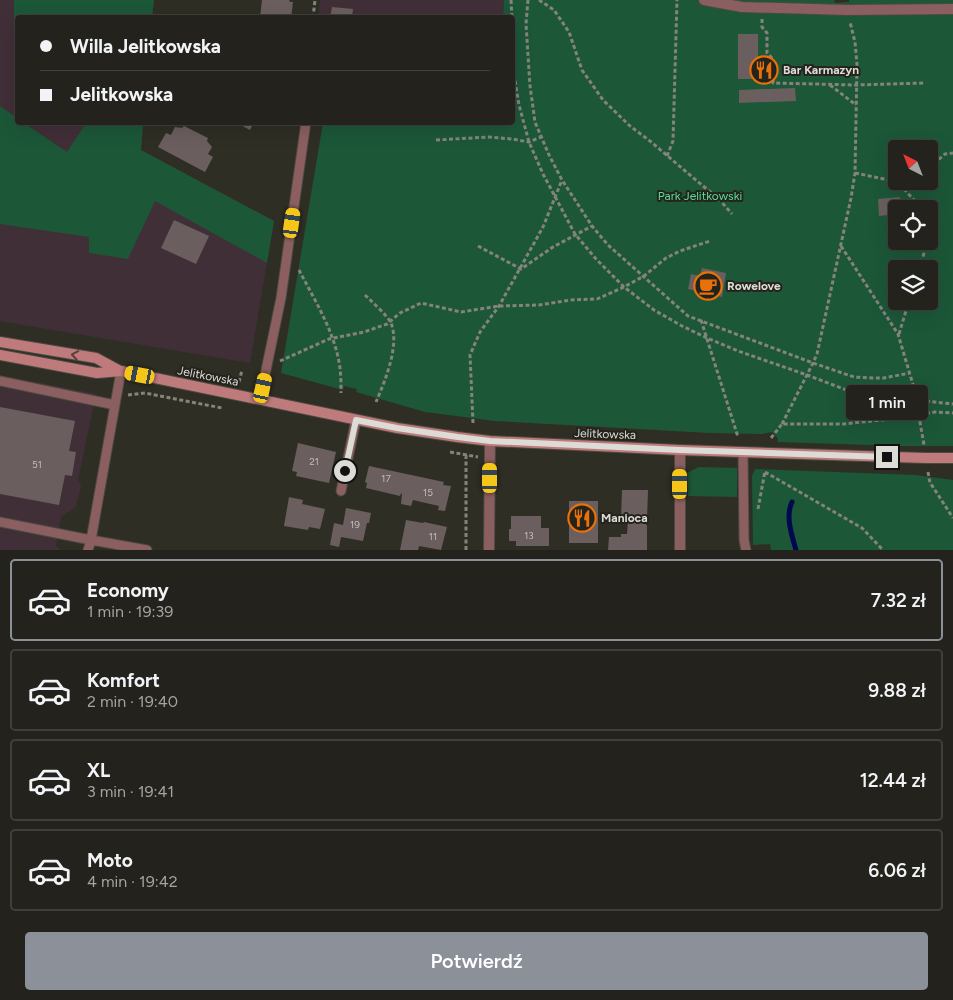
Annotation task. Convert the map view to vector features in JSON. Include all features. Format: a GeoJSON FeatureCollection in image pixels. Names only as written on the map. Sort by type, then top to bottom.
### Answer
{"type":"FeatureCollection","features":[{"type":"Feature","properties":{"kind":"street"},"geometry":{"type":"LineString","coordinates":[[704,0],[742,7],[847,10],[953,10]]}},
{"type":"Feature","properties":{"kind":"street","name":"Jelitkowska"},"geometry":{"type":"LineString","coordinates":[[0,342],[96,358],[121,371],[356,420],[397,428],[490,441],[680,450],[953,458]]}},
{"type":"Feature","properties":{"kind":"street","name":"Jelitkowska"},"geometry":{"type":"LineString","coordinates":[[0,355],[97,373],[121,371]]}},
{"type":"Feature","properties":{"kind":"street"},"geometry":{"type":"LineString","coordinates":[[489,550],[490,441]]}},
{"type":"Feature","properties":{"kind":"street"},"geometry":{"type":"LineString","coordinates":[[680,450],[680,550]]}},
{"type":"Feature","properties":{"kind":"lane"},"geometry":{"type":"LineString","coordinates":[[260,399],[281,298],[306,125]]}},
{"type":"Feature","properties":{"kind":"lane"},"geometry":{"type":"LineString","coordinates":[[88,550],[121,371]]}},
{"type":"Feature","properties":{"kind":"lane"},"geometry":{"type":"LineString","coordinates":[[0,381],[115,405]]}},
{"type":"Feature","properties":{"kind":"lane"},"geometry":{"type":"LineString","coordinates":[[341,490],[356,420]]}},
{"type":"Feature","properties":{"kind":"lane"},"geometry":{"type":"LineString","coordinates":[[743,452],[744,540],[746,550]]}},
{"type":"Feature","properties":{"kind":"lane"},"geometry":{"type":"LineString","coordinates":[[0,522],[147,550]]}},
{"type":"Feature","properties":{"kind":"path"},"geometry":{"type":"LineString","coordinates":[[313,15],[315,0]]}},
{"type":"Feature","properties":{"kind":"path"},"geometry":{"type":"LineString","coordinates":[[511,0],[512,15]]}},
{"type":"Feature","properties":{"kind":"path"},"geometry":{"type":"LineString","coordinates":[[528,0],[526,24],[530,86],[535,122],[562,180],[592,226],[608,245],[688,316],[844,374],[862,378],[884,378],[910,373]]}},
{"type":"Feature","properties":{"kind":"path"},"geometry":{"type":"LineString","coordinates":[[539,0],[554,10],[569,32],[582,70],[603,100],[630,126],[719,199],[732,214]]}},
{"type":"Feature","properties":{"kind":"path"},"geometry":{"type":"LineString","coordinates":[[667,156],[673,141],[677,0]]}},
{"type":"Feature","properties":{"kind":"path"},"geometry":{"type":"LineString","coordinates":[[763,7],[762,27],[767,33],[767,52],[772,59],[773,83],[856,85],[925,83]]}},
{"type":"Feature","properties":{"kind":"path"},"geometry":{"type":"LineString","coordinates":[[771,438],[782,424],[813,363],[819,345],[855,173],[855,42],[847,10]]}},
{"type":"Feature","properties":{"kind":"path"},"geometry":{"type":"LineString","coordinates":[[515,82],[518,105],[529,142],[575,234],[596,259],[624,287],[654,310],[682,326],[738,351],[868,397],[953,404]]}},
{"type":"Feature","properties":{"kind":"path"},"geometry":{"type":"LineString","coordinates":[[830,84],[856,106]]}},
{"type":"Feature","properties":{"kind":"path"},"geometry":{"type":"LineString","coordinates":[[436,140],[488,137],[529,142],[541,137]]}},
{"type":"Feature","properties":{"kind":"path"},"geometry":{"type":"LineString","coordinates":[[938,160],[945,154],[953,153]]}},
{"type":"Feature","properties":{"kind":"path"},"geometry":{"type":"LineString","coordinates":[[855,173],[888,180]]}},
{"type":"Feature","properties":{"kind":"path"},"geometry":{"type":"LineString","coordinates":[[473,423],[470,355],[480,332],[499,306],[521,269],[543,227],[562,180]]}},
{"type":"Feature","properties":{"kind":"path"},"geometry":{"type":"LineString","coordinates":[[905,190],[914,200]]}},
{"type":"Feature","properties":{"kind":"path"},"geometry":{"type":"LineString","coordinates":[[521,269],[553,247],[592,226]]}},
{"type":"Feature","properties":{"kind":"path"},"geometry":{"type":"LineString","coordinates":[[267,367],[332,338],[364,332],[387,324],[400,313],[421,303],[461,312],[499,306],[539,305],[571,300],[597,299],[644,276],[666,258],[710,241]]}},
{"type":"Feature","properties":{"kind":"path"},"geometry":{"type":"LineString","coordinates":[[478,246],[521,269]]}},
{"type":"Feature","properties":{"kind":"path"},"geometry":{"type":"LineString","coordinates":[[841,246],[898,334],[910,373],[924,446]]}},
{"type":"Feature","properties":{"kind":"path"},"geometry":{"type":"LineString","coordinates":[[288,253],[317,305],[332,338],[339,362],[342,393]]}},
{"type":"Feature","properties":{"kind":"path"},"geometry":{"type":"LineString","coordinates":[[365,295],[390,321],[393,332],[392,353],[387,374],[376,402]]}},
{"type":"Feature","properties":{"kind":"path"},"geometry":{"type":"LineString","coordinates":[[898,334],[906,310]]}},
{"type":"Feature","properties":{"kind":"path"},"geometry":{"type":"LineString","coordinates":[[701,320],[738,437]]}},
{"type":"Feature","properties":{"kind":"path"},"geometry":{"type":"LineString","coordinates":[[782,424],[843,424],[878,421],[935,412],[953,413]]}},
{"type":"Feature","properties":{"kind":"path"},"geometry":{"type":"LineString","coordinates":[[466,455],[466,550]]}},
{"type":"Feature","properties":{"kind":"path"},"geometry":{"type":"LineString","coordinates":[[765,472],[862,528],[883,550]]}},
{"type":"Feature","properties":{"kind":"path"},"geometry":{"type":"LineString","coordinates":[[928,472],[933,487],[953,518]]}},
{"type":"Feature","properties":{"kind":"shaded area"},"geometry":{"type":"Polygon","coordinates":[[[0,0],[154,0],[152,15],[15,15],[15,125],[143,125],[141,150],[274,221],[250,363],[0,321],[0,0]]]}},
{"type":"Feature","properties":{"kind":"shaded area"},"geometry":{"type":"Polygon","coordinates":[[[320,0],[504,0],[503,15],[318,15],[320,0]]]}},
{"type":"Feature","properties":{"kind":"shaded area"},"geometry":{"type":"Polygon","coordinates":[[[0,375],[96,394],[78,480],[81,485],[76,507],[61,517],[56,546],[61,550],[0,550],[0,375]]]}},
{"type":"Feature","properties":{"kind":"green space"},"geometry":{"type":"Polygon","coordinates":[[[14,0],[154,0],[152,15],[15,15],[14,55],[14,0]]]}},
{"type":"Feature","properties":{"kind":"green space","name":"Park Jelitkowski"},"geometry":{"type":"Polygon","coordinates":[[[504,0],[834,0],[835,3],[849,2],[849,0],[953,0],[953,446],[778,442],[777,437],[772,432],[762,434],[709,433],[495,421],[425,412],[356,392],[357,389],[344,386],[343,390],[281,373],[323,125],[515,125],[515,15],[503,15],[504,0]]]}},
{"type":"Feature","properties":{"kind":"green space"},"geometry":{"type":"Polygon","coordinates":[[[0,106],[15,117],[15,125],[27,125],[67,152],[85,125],[143,125],[141,150],[274,221],[267,263],[155,201],[128,259],[89,253],[89,237],[0,224],[0,106]]]}},
{"type":"Feature","properties":{"kind":"green space"},"geometry":{"type":"Polygon","coordinates":[[[699,467],[737,468],[737,497],[688,496],[687,473],[699,467]]]}},
{"type":"Feature","properties":{"kind":"green space"},"geometry":{"type":"Polygon","coordinates":[[[755,469],[915,475],[953,480],[953,550],[771,550],[770,544],[753,545],[752,476],[755,469]]]}},
{"type":"Feature","properties":{"kind":"building"},"geometry":{"type":"Polygon","coordinates":[[[262,0],[289,0],[293,2],[291,15],[260,15],[262,0]]]}},
{"type":"Feature","properties":{"kind":"building"},"geometry":{"type":"Polygon","coordinates":[[[332,7],[353,9],[352,15],[331,15],[332,7]]]}},
{"type":"Feature","properties":{"kind":"building"},"geometry":{"type":"Polygon","coordinates":[[[738,34],[758,34],[758,79],[738,79],[738,34]]]}},
{"type":"Feature","properties":{"kind":"building"},"geometry":{"type":"Polygon","coordinates":[[[795,88],[796,101],[739,103],[739,90],[795,88]]]}},
{"type":"Feature","properties":{"kind":"building"},"geometry":{"type":"Polygon","coordinates":[[[241,125],[252,125],[250,130],[241,125]]]}},
{"type":"Feature","properties":{"kind":"building"},"geometry":{"type":"Polygon","coordinates":[[[184,126],[208,138],[207,141],[212,147],[208,154],[213,157],[205,172],[158,147],[166,133],[171,135],[175,127],[182,128],[184,126]]]}},
{"type":"Feature","properties":{"kind":"building"},"geometry":{"type":"Polygon","coordinates":[[[900,197],[900,200],[888,200],[888,215],[879,216],[878,199],[900,197]]]}},
{"type":"Feature","properties":{"kind":"building"},"geometry":{"type":"Polygon","coordinates":[[[174,220],[209,236],[196,264],[161,248],[174,220]]]}},
{"type":"Feature","properties":{"kind":"building"},"geometry":{"type":"Polygon","coordinates":[[[702,268],[726,273],[722,297],[688,289],[691,274],[700,276],[702,268]]]}},
{"type":"Feature","properties":{"kind":"building"},"geometry":{"type":"Polygon","coordinates":[[[0,407],[75,421],[69,451],[76,452],[72,476],[65,475],[59,505],[0,494],[0,407]]]}},
{"type":"Feature","properties":{"kind":"building"},"geometry":{"type":"Polygon","coordinates":[[[298,443],[336,452],[329,483],[296,476],[297,472],[292,471],[298,443]]]}},
{"type":"Feature","properties":{"kind":"building"},"geometry":{"type":"Polygon","coordinates":[[[369,466],[444,482],[443,485],[451,486],[445,511],[438,510],[439,506],[413,500],[411,506],[401,504],[401,493],[400,496],[366,488],[367,483],[365,482],[369,466]]]}},
{"type":"Feature","properties":{"kind":"building"},"geometry":{"type":"Polygon","coordinates":[[[622,490],[648,490],[647,550],[608,550],[609,537],[621,537],[621,534],[627,534],[628,519],[621,519],[622,490]]]}},
{"type":"Feature","properties":{"kind":"building"},"geometry":{"type":"Polygon","coordinates":[[[289,497],[303,500],[302,504],[325,509],[320,529],[309,527],[308,530],[284,526],[289,497]]]}},
{"type":"Feature","properties":{"kind":"building"},"geometry":{"type":"Polygon","coordinates":[[[569,501],[598,501],[598,543],[569,543],[569,501]]]}},
{"type":"Feature","properties":{"kind":"building"},"geometry":{"type":"Polygon","coordinates":[[[346,508],[371,513],[363,541],[341,537],[339,547],[330,545],[334,523],[343,525],[346,508]]]}},
{"type":"Feature","properties":{"kind":"building"},"geometry":{"type":"Polygon","coordinates":[[[511,516],[541,516],[541,528],[549,528],[549,546],[516,546],[516,541],[509,541],[511,516]]]}},
{"type":"Feature","properties":{"kind":"building"},"geometry":{"type":"Polygon","coordinates":[[[406,520],[447,527],[441,550],[419,546],[418,550],[400,550],[406,520]]]}},
{"type":"Feature","properties":{"kind":"waterway"},"geometry":{"type":"LineString","coordinates":[[792,502],[789,520],[796,550]]}},
{"type":"Feature","properties":{"kind":"place","name":"Bar Karmazyn"},"geometry":{"type":"Point","coordinates":[764,70]}},
{"type":"Feature","properties":{"kind":"place","name":"Rowelove"},"geometry":{"type":"Point","coordinates":[708,286]}},
{"type":"Feature","properties":{"kind":"place","name":"Manioca"},"geometry":{"type":"Point","coordinates":[582,518]}},
{"type":"Feature","properties":{"kind":"route"},"geometry":{"type":"LineString","coordinates":[[345,471],[356,420],[397,428],[490,441],[887,457]]}}]}
